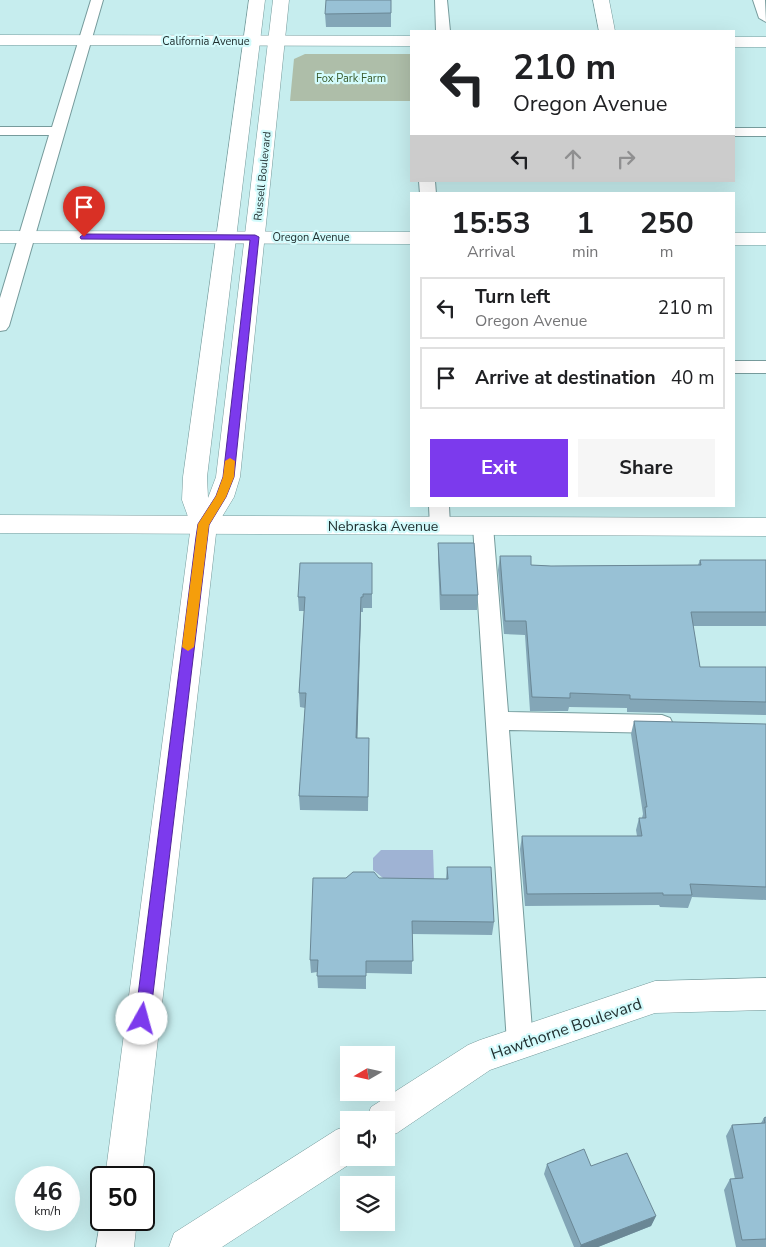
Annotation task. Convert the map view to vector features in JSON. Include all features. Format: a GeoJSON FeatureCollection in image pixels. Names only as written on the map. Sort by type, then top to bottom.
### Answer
{"type":"FeatureCollection","features":[{"type":"Feature","properties":{"kind":"main road","name":"Russell Boulevard"},"geometry":{"type":"LineString","coordinates":[[204,524],[195,500],[195,478],[257,0]]}},
{"type":"Feature","properties":{"kind":"main road","name":"Russell Boulevard"},"geometry":{"type":"LineString","coordinates":[[124,1166],[204,524],[221,497],[228,477],[281,0]]}},
{"type":"Feature","properties":{"kind":"main road"},"geometry":{"type":"LineString","coordinates":[[601,0],[607,30]]}},
{"type":"Feature","properties":{"kind":"main road","name":"California Avenue"},"geometry":{"type":"LineString","coordinates":[[0,40],[410,41]]}},
{"type":"Feature","properties":{"kind":"main road"},"geometry":{"type":"LineString","coordinates":[[735,42],[766,42]]}},
{"type":"Feature","properties":{"kind":"main road","name":"Oregon Avenue"},"geometry":{"type":"LineString","coordinates":[[0,237],[410,238]]}},
{"type":"Feature","properties":{"kind":"main road"},"geometry":{"type":"LineString","coordinates":[[735,239],[766,239]]}},
{"type":"Feature","properties":{"kind":"main road","name":"Nebraska Avenue"},"geometry":{"type":"LineString","coordinates":[[0,524],[204,524],[439,516],[484,526],[766,527]]}},
{"type":"Feature","properties":{"kind":"main road","name":"Hawthorne Boulevard"},"geometry":{"type":"LineString","coordinates":[[395,1113],[480,1057],[655,997],[766,994]]}},
{"type":"Feature","properties":{"kind":"main road"},"geometry":{"type":"LineString","coordinates":[[188,1247],[340,1149]]}},
{"type":"Feature","properties":{"kind":"main road"},"geometry":{"type":"LineString","coordinates":[[115,1247],[117,1231]]}},
{"type":"Feature","properties":{"kind":"lane"},"geometry":{"type":"LineString","coordinates":[[0,326],[97,0]]}},
{"type":"Feature","properties":{"kind":"lane"},"geometry":{"type":"LineString","coordinates":[[441,0],[443,30]]}},
{"type":"Feature","properties":{"kind":"lane"},"geometry":{"type":"LineString","coordinates":[[759,0],[766,18]]}},
{"type":"Feature","properties":{"kind":"lane"},"geometry":{"type":"LineString","coordinates":[[0,130],[58,131]]}},
{"type":"Feature","properties":{"kind":"lane"},"geometry":{"type":"LineString","coordinates":[[735,132],[766,132]]}},
{"type":"Feature","properties":{"kind":"lane"},"geometry":{"type":"LineString","coordinates":[[735,367],[766,367]]}},
{"type":"Feature","properties":{"kind":"lane"},"geometry":{"type":"LineString","coordinates":[[484,526],[520,1043]]}},
{"type":"Feature","properties":{"kind":"lane"},"geometry":{"type":"LineString","coordinates":[[497,721],[686,725]]}},
{"type":"Feature","properties":{"kind":"green space","name":"Fox Park Farm"},"geometry":{"type":"Polygon","coordinates":[[[305,54],[410,54],[410,101],[290,101],[294,59],[305,54]]]}},
{"type":"Feature","properties":{"kind":"water"},"geometry":{"type":"Polygon","coordinates":[[[381,850],[433,850],[434,879],[383,878],[373,870],[373,858],[381,850]]]}},
{"type":"Feature","properties":{"kind":"building"},"geometry":{"type":"Polygon","coordinates":[[[326,0],[391,0],[391,13],[325,14],[326,0]]]}},
{"type":"Feature","properties":{"kind":"building"},"geometry":{"type":"Polygon","coordinates":[[[438,543],[474,543],[478,595],[441,595],[438,543]]]}},
{"type":"Feature","properties":{"kind":"building"},"geometry":{"type":"Polygon","coordinates":[[[500,556],[531,556],[531,565],[551,566],[701,565],[700,560],[766,560],[766,612],[691,612],[700,667],[766,667],[766,702],[630,699],[630,695],[570,693],[570,698],[532,697],[526,621],[505,621],[500,556]]]}},
{"type":"Feature","properties":{"kind":"building"},"geometry":{"type":"Polygon","coordinates":[[[300,563],[372,563],[372,594],[363,594],[363,597],[361,597],[356,738],[369,738],[368,797],[299,796],[306,693],[299,693],[305,597],[298,597],[300,563]]]}},
{"type":"Feature","properties":{"kind":"building"},"geometry":{"type":"Polygon","coordinates":[[[634,721],[766,724],[766,887],[690,884],[692,895],[663,895],[663,893],[527,894],[522,836],[642,836],[639,818],[646,818],[645,807],[647,807],[634,721]]]}},
{"type":"Feature","properties":{"kind":"building"},"geometry":{"type":"Polygon","coordinates":[[[447,867],[491,867],[494,922],[412,921],[413,961],[366,961],[366,976],[317,976],[318,960],[310,960],[313,878],[346,878],[353,872],[374,872],[379,878],[448,879],[447,867]]]}},
{"type":"Feature","properties":{"kind":"building"},"geometry":{"type":"Polygon","coordinates":[[[766,1117],[766,1239],[742,1240],[730,1179],[743,1178],[732,1125],[765,1123],[764,1118],[766,1117]]]}},
{"type":"Feature","properties":{"kind":"building"},"geometry":{"type":"Polygon","coordinates":[[[584,1149],[591,1166],[627,1153],[656,1216],[581,1245],[547,1164],[584,1149]]]}},
{"type":"Feature","properties":{"kind":"slow traffic"},"geometry":{"type":"LineString","coordinates":[[188,647],[204,524],[221,497],[228,477],[230,461]]}},
{"type":"Feature","properties":{"kind":"route"},"geometry":{"type":"LineString","coordinates":[[84,237],[255,237],[228,477],[221,497],[204,524],[202,537],[142,1019]]}}]}
